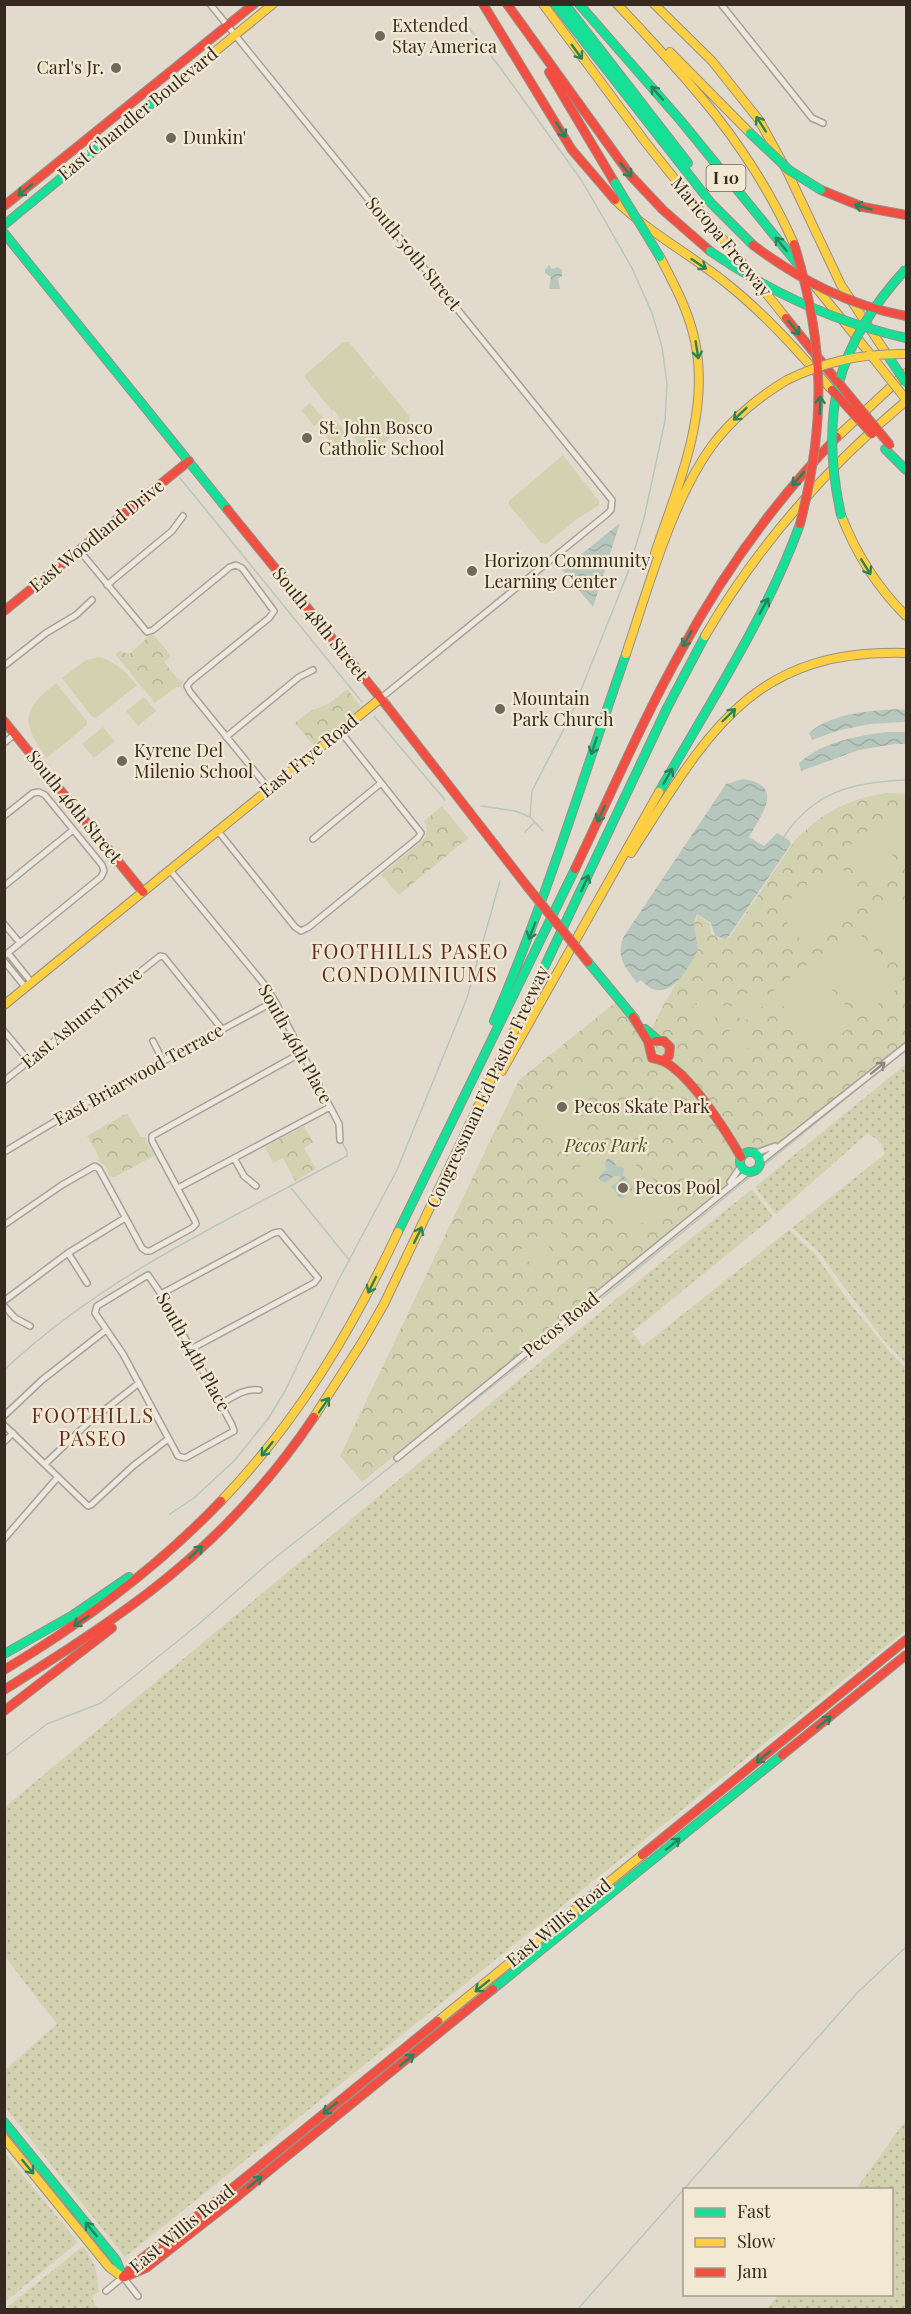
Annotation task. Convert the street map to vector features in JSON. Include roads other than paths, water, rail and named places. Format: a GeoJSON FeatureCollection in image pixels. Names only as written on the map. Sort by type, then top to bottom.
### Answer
{"type":"FeatureCollection","features":[{"type":"Feature","properties":{"kind":"main road","name":"East Chandler Boulevard"},"geometry":{"type":"LineString","coordinates":[[4,206],[254,4]]}},
{"type":"Feature","properties":{"kind":"main road","name":"East Chandler Boulevard"},"geometry":{"type":"LineString","coordinates":[[4,225],[273,4]]}},
{"type":"Feature","properties":{"kind":"main road"},"geometry":{"type":"LineString","coordinates":[[483,4],[573,149],[601,186],[642,224],[748,301],[888,447],[906,470]]}},
{"type":"Feature","properties":{"kind":"main road"},"geometry":{"type":"LineString","coordinates":[[507,4],[631,176],[670,217],[710,251],[764,286],[805,307],[860,327],[906,338]]}},
{"type":"Feature","properties":{"kind":"main road","name":"Maricopa Freeway"},"geometry":{"type":"LineString","coordinates":[[543,4],[640,136],[888,447],[906,464]]}},
{"type":"Feature","properties":{"kind":"main road"},"geometry":{"type":"LineString","coordinates":[[555,4],[717,209],[739,231],[770,257],[802,279],[840,297],[877,310],[906,316]]}},
{"type":"Feature","properties":{"kind":"main road"},"geometry":{"type":"LineString","coordinates":[[565,4],[717,200],[757,240],[791,265],[833,288],[871,302],[906,310]]}},
{"type":"Feature","properties":{"kind":"main road","name":"I 10"},"geometry":{"type":"LineString","coordinates":[[579,4],[681,121],[906,400]]}},
{"type":"Feature","properties":{"kind":"main road"},"geometry":{"type":"LineString","coordinates":[[461,1145],[766,602],[787,560],[800,524],[816,458],[821,391],[814,318],[794,244],[766,186],[736,139],[700,95],[617,4]]}},
{"type":"Feature","properties":{"kind":"main road"},"geometry":{"type":"LineString","coordinates":[[623,4],[789,170],[821,190],[863,207],[906,215]]}},
{"type":"Feature","properties":{"kind":"main road"},"geometry":{"type":"LineString","coordinates":[[654,4],[712,61],[759,120],[788,171],[841,285],[906,383]]}},
{"type":"Feature","properties":{"kind":"main road"},"geometry":{"type":"LineString","coordinates":[[518,20],[660,257],[681,295],[693,329],[699,365],[699,402],[691,446],[633,621],[626,651]]}},
{"type":"Feature","properties":{"kind":"main road","name":"South 48th Street"},"geometry":{"type":"LineString","coordinates":[[4,233],[381,698],[588,962],[633,1017],[658,1040]]}},
{"type":"Feature","properties":{"kind":"main road"},"geometry":{"type":"LineString","coordinates":[[906,269],[882,295],[864,321],[847,355],[832,410],[830,447],[832,474],[841,514],[852,543],[872,576],[906,616]]}},
{"type":"Feature","properties":{"kind":"main road"},"geometry":{"type":"LineString","coordinates":[[443,1138],[533,927],[626,651],[680,509],[703,460],[725,430],[744,410],[787,380],[818,366],[851,357],[906,354]]}},
{"type":"Feature","properties":{"kind":"main road","name":"Congressman Ed Pastor Freeway"},"geometry":{"type":"LineString","coordinates":[[4,1670],[108,1602],[191,1530],[230,1491],[300,1406],[330,1361],[371,1288],[668,675],[703,610],[738,556],[789,490],[834,440],[906,373]]}},
{"type":"Feature","properties":{"kind":"main road","name":"Congressman Ed Pastor Freeway"},"geometry":{"type":"LineString","coordinates":[[4,1690],[99,1629],[152,1591],[201,1548],[240,1509],[289,1452],[327,1400],[358,1352],[384,1304],[667,708],[710,627],[751,565],[785,520],[835,466],[906,400]]}},
{"type":"Feature","properties":{"kind":"main road","name":"East Woodland Drive"},"geometry":{"type":"LineString","coordinates":[[4,611],[189,461]]}},
{"type":"Feature","properties":{"kind":"main road"},"geometry":{"type":"LineString","coordinates":[[588,919],[703,745],[720,724],[745,700],[777,679],[820,661],[868,652],[906,653]]}},
{"type":"Feature","properties":{"kind":"main road","name":"East Frye Road"},"geometry":{"type":"LineString","coordinates":[[4,1005],[381,698]]}},
{"type":"Feature","properties":{"kind":"main road","name":"South 46th Street"},"geometry":{"type":"LineString","coordinates":[[4,721],[143,892]]}},
{"type":"Feature","properties":{"kind":"main road","name":"South 48th Street"},"geometry":{"type":"LineString","coordinates":[[633,1017],[650,1046]]}},
{"type":"Feature","properties":{"kind":"main road"},"geometry":{"type":"LineString","coordinates":[[682,1078],[669,1053],[668,1043],[658,1040],[650,1046],[652,1058],[663,1060],[682,1078],[728,1135],[748,1154],[761,1161],[756,1170],[748,1172],[741,1166],[748,1154]]}},
{"type":"Feature","properties":{"kind":"main road"},"geometry":{"type":"LineString","coordinates":[[663,1060],[669,1053]]}},
{"type":"Feature","properties":{"kind":"main road"},"geometry":{"type":"LineString","coordinates":[[4,1654],[88,1606],[191,1530]]}},
{"type":"Feature","properties":{"kind":"main road"},"geometry":{"type":"LineString","coordinates":[[4,1711],[121,1621],[152,1591]]}},
{"type":"Feature","properties":{"kind":"main road","name":"East Willis Road"},"geometry":{"type":"LineString","coordinates":[[123,2277],[136,2263],[639,1859],[906,1640]]}},
{"type":"Feature","properties":{"kind":"main road","name":"East Willis Road"},"geometry":{"type":"LineString","coordinates":[[123,2277],[146,2268],[228,2204],[906,1655]]}},
{"type":"Feature","properties":{"kind":"main road"},"geometry":{"type":"LineString","coordinates":[[639,1859],[645,1867]]}},
{"type":"Feature","properties":{"kind":"main road"},"geometry":{"type":"LineString","coordinates":[[4,2122],[116,2260],[123,2277]]}},
{"type":"Feature","properties":{"kind":"main road"},"geometry":{"type":"LineString","coordinates":[[4,2138],[108,2267],[123,2277]]}},
{"type":"Feature","properties":{"kind":"street","name":"South 50th Street"},"geometry":{"type":"LineString","coordinates":[[210,4],[609,496],[612,505]]}},
{"type":"Feature","properties":{"kind":"street"},"geometry":{"type":"LineString","coordinates":[[721,4],[812,118],[823,123]]}},
{"type":"Feature","properties":{"kind":"street","name":"East Frye Road"},"geometry":{"type":"LineString","coordinates":[[381,698],[607,514],[612,505]]}},
{"type":"Feature","properties":{"kind":"street"},"geometry":{"type":"LineString","coordinates":[[107,585],[172,531],[183,516]]}},
{"type":"Feature","properties":{"kind":"street"},"geometry":{"type":"LineString","coordinates":[[79,550],[147,632],[153,630],[230,567],[236,565],[242,568],[274,611],[269,618],[191,681],[188,686],[269,789]]}},
{"type":"Feature","properties":{"kind":"street"},"geometry":{"type":"LineString","coordinates":[[4,666],[46,633],[76,615],[92,600]]}},
{"type":"Feature","properties":{"kind":"street"},"geometry":{"type":"LineString","coordinates":[[226,736],[299,677],[313,670]]}},
{"type":"Feature","properties":{"kind":"street"},"geometry":{"type":"LineString","coordinates":[[218,831],[295,927],[301,931],[309,927],[418,838],[421,833],[340,731]]}},
{"type":"Feature","properties":{"kind":"street"},"geometry":{"type":"LineString","coordinates":[[4,743],[15,734]]}},
{"type":"Feature","properties":{"kind":"street"},"geometry":{"type":"LineString","coordinates":[[313,839],[381,783]]}},
{"type":"Feature","properties":{"kind":"street"},"geometry":{"type":"LineString","coordinates":[[4,816],[33,794],[39,792],[45,795],[102,865],[104,871],[101,877],[6,954],[20,968],[29,985]]}},
{"type":"Feature","properties":{"kind":"street"},"geometry":{"type":"LineString","coordinates":[[4,886],[73,830]]}},
{"type":"Feature","properties":{"kind":"street","name":"South 46th Place"},"geometry":{"type":"LineString","coordinates":[[170,870],[264,984],[275,1001],[339,1124],[340,1140]]}},
{"type":"Feature","properties":{"kind":"street"},"geometry":{"type":"LineString","coordinates":[[4,924],[20,943]]}},
{"type":"Feature","properties":{"kind":"street","name":"East Ashurst Drive"},"geometry":{"type":"LineString","coordinates":[[4,1081],[160,956],[164,957],[222,1029]]}},
{"type":"Feature","properties":{"kind":"street"},"geometry":{"type":"LineString","coordinates":[[4,961],[29,985]]}},
{"type":"Feature","properties":{"kind":"street"},"geometry":{"type":"LineString","coordinates":[[14,973],[20,968]]}},
{"type":"Feature","properties":{"kind":"street","name":"East Briarwood Terrace"},"geometry":{"type":"LineString","coordinates":[[4,1152],[67,1114],[275,1001]]}},
{"type":"Feature","properties":{"kind":"street"},"geometry":{"type":"LineString","coordinates":[[4,1031],[29,1061]]}},
{"type":"Feature","properties":{"kind":"street"},"geometry":{"type":"LineString","coordinates":[[153,1041],[163,1061]]}},
{"type":"Feature","properties":{"kind":"street"},"geometry":{"type":"LineString","coordinates":[[761,1161],[906,1046]]}},
{"type":"Feature","properties":{"kind":"street"},"geometry":{"type":"LineString","coordinates":[[4,1225],[95,1166],[99,1169],[125,1218],[146,1251],[182,1234],[196,1224],[152,1141],[152,1136],[301,1053]]}},
{"type":"Feature","properties":{"kind":"street"},"geometry":{"type":"LineString","coordinates":[[178,1188],[330,1107]]}},
{"type":"Feature","properties":{"kind":"street"},"geometry":{"type":"LineString","coordinates":[[748,1154],[785,1141]]}},
{"type":"Feature","properties":{"kind":"street"},"geometry":{"type":"LineString","coordinates":[[234,1158],[244,1176],[256,1186]]}},
{"type":"Feature","properties":{"kind":"street","name":"Pecos Road"},"geometry":{"type":"LineString","coordinates":[[724,1191],[741,1166]]}},
{"type":"Feature","properties":{"kind":"street","name":"Pecos Road"},"geometry":{"type":"LineString","coordinates":[[397,1458],[748,1172]]}},
{"type":"Feature","properties":{"kind":"street"},"geometry":{"type":"LineString","coordinates":[[4,1301],[68,1253],[125,1218]]}},
{"type":"Feature","properties":{"kind":"street"},"geometry":{"type":"LineString","coordinates":[[161,1294],[274,1233],[280,1232],[318,1278],[314,1283],[191,1349]]}},
{"type":"Feature","properties":{"kind":"street"},"geometry":{"type":"LineString","coordinates":[[68,1253],[87,1283]]}},
{"type":"Feature","properties":{"kind":"street","name":"South 44th Place"},"geometry":{"type":"LineString","coordinates":[[106,1330],[95,1309],[143,1276],[148,1275],[161,1294],[234,1431],[185,1458],[181,1458],[168,1439]]}},
{"type":"Feature","properties":{"kind":"street"},"geometry":{"type":"LineString","coordinates":[[4,1306],[15,1318],[30,1326]]}},
{"type":"Feature","properties":{"kind":"street"},"geometry":{"type":"LineString","coordinates":[[4,1416],[42,1380],[106,1330],[123,1354],[168,1439],[88,1506],[4,1425]]}},
{"type":"Feature","properties":{"kind":"street"},"geometry":{"type":"LineString","coordinates":[[45,1464],[88,1423],[139,1383]]}},
{"type":"Feature","properties":{"kind":"street"},"geometry":{"type":"LineString","coordinates":[[221,1404],[241,1392],[251,1389],[259,1390]]}},
{"type":"Feature","properties":{"kind":"street"},"geometry":{"type":"LineString","coordinates":[[4,1442],[13,1433]]}},
{"type":"Feature","properties":{"kind":"street"},"geometry":{"type":"LineString","coordinates":[[4,1539],[58,1477]]}},
{"type":"Feature","properties":{"kind":"street"},"geometry":{"type":"LineString","coordinates":[[106,2291],[123,2277],[138,2296]]}},
{"type":"Feature","properties":{"kind":"water"},"geometry":{"type":"Polygon","coordinates":[[[549,265],[552,269],[557,267],[562,270],[562,276],[558,279],[560,289],[549,289],[551,277],[545,273],[545,270],[549,265]]]}},
{"type":"Feature","properties":{"kind":"water"},"geometry":{"type":"Polygon","coordinates":[[[620,523],[593,607],[562,570],[620,523]]]}},
{"type":"Feature","properties":{"kind":"water"},"geometry":{"type":"Polygon","coordinates":[[[906,710],[906,722],[870,724],[840,730],[812,740],[809,733],[818,726],[839,717],[862,712],[906,710]]]}},
{"type":"Feature","properties":{"kind":"water"},"geometry":{"type":"Polygon","coordinates":[[[887,732],[906,732],[906,744],[859,750],[801,771],[799,763],[829,745],[852,738],[887,732]]]}},
{"type":"Feature","properties":{"kind":"water"},"geometry":{"type":"Polygon","coordinates":[[[743,779],[756,782],[764,788],[767,794],[764,811],[749,837],[764,846],[777,833],[789,840],[791,844],[729,936],[725,939],[715,936],[711,923],[697,914],[694,924],[698,950],[681,977],[667,989],[650,988],[641,980],[637,983],[625,966],[621,955],[621,943],[624,936],[726,784],[743,779]]]}},
{"type":"Feature","properties":{"kind":"water"},"geometry":{"type":"Polygon","coordinates":[[[608,1158],[613,1160],[617,1167],[624,1168],[623,1175],[634,1188],[621,1199],[611,1187],[621,1179],[620,1176],[615,1176],[605,1183],[599,1179],[606,1170],[605,1162],[608,1158]]]}},
{"type":"Feature","properties":{"kind":"waterway"},"geometry":{"type":"LineString","coordinates":[[465,23],[582,181],[632,268],[652,313],[662,347],[667,384],[665,421],[644,518],[627,575],[571,715],[532,791],[530,817],[543,831]]}},
{"type":"Feature","properties":{"kind":"waterway"},"geometry":{"type":"LineString","coordinates":[[180,478],[362,702]]}},
{"type":"Feature","properties":{"kind":"waterway"},"geometry":{"type":"LineString","coordinates":[[374,716],[445,800]]}},
{"type":"Feature","properties":{"kind":"waterway"},"geometry":{"type":"LineString","coordinates":[[783,838],[808,809],[836,792],[869,783],[906,780]]}},
{"type":"Feature","properties":{"kind":"waterway"},"geometry":{"type":"LineString","coordinates":[[481,806],[515,811],[530,817]]}},
{"type":"Feature","properties":{"kind":"waterway"},"geometry":{"type":"LineString","coordinates":[[525,832],[535,822]]}},
{"type":"Feature","properties":{"kind":"waterway"},"geometry":{"type":"LineString","coordinates":[[170,1514],[194,1498],[234,1461],[268,1419],[285,1391],[338,1281],[397,1170],[467,998],[500,881]]}},
{"type":"Feature","properties":{"kind":"waterway"},"geometry":{"type":"LineString","coordinates":[[4,1757],[47,1724],[101,1703],[200,1623],[271,1561],[551,1340],[906,1049]]}},
{"type":"Feature","properties":{"kind":"waterway"},"geometry":{"type":"LineString","coordinates":[[4,1370],[43,1336],[125,1278],[212,1227],[347,1156],[347,1151],[341,1141]]}},
{"type":"Feature","properties":{"kind":"waterway"},"geometry":{"type":"LineString","coordinates":[[291,1188],[350,1261]]}},
{"type":"Feature","properties":{"kind":"waterway"},"geometry":{"type":"LineString","coordinates":[[685,2188],[858,1992],[906,1947]]}},
{"type":"Feature","properties":{"kind":"waterway"},"geometry":{"type":"LineString","coordinates":[[577,2310],[683,2190]]}},
{"type":"Feature","properties":{"kind":"place","name":"Extended Stay America"},"geometry":{"type":"Point","coordinates":[380,36]}},
{"type":"Feature","properties":{"kind":"place","name":"Carl's Jr."},"geometry":{"type":"Point","coordinates":[116,68]}},
{"type":"Feature","properties":{"kind":"place","name":"Dunkin'"},"geometry":{"type":"Point","coordinates":[171,138]}},
{"type":"Feature","properties":{"kind":"place","name":"St. John Bosco Catholic School"},"geometry":{"type":"Point","coordinates":[307,438]}},
{"type":"Feature","properties":{"kind":"place","name":"Horizon Community Learning Center"},"geometry":{"type":"Point","coordinates":[472,571]}},
{"type":"Feature","properties":{"kind":"place","name":"Mountain Park Church"},"geometry":{"type":"Point","coordinates":[500,709]}},
{"type":"Feature","properties":{"kind":"place","name":"Kyrene Del Milenio School"},"geometry":{"type":"Point","coordinates":[122,761]}},
{"type":"Feature","properties":{"kind":"place","name":"Pecos Skate Park"},"geometry":{"type":"Point","coordinates":[562,1107]}},
{"type":"Feature","properties":{"kind":"place","name":"Pecos Pool"},"geometry":{"type":"Point","coordinates":[623,1188]}},
{"type":"Feature","properties":{"kind":"district","name":"FOOTHILLS PASEO CONDOMINIUMS"},"geometry":{"type":"Point","coordinates":[410,964]}},
{"type":"Feature","properties":{"kind":"district","name":"FOOTHILLS PASEO"},"geometry":{"type":"Point","coordinates":[93,1428]}},
{"type":"Feature","properties":{"kind":"park label","name":"Pecos Park"},"geometry":{"type":"Point","coordinates":[606,1146]}}]}
